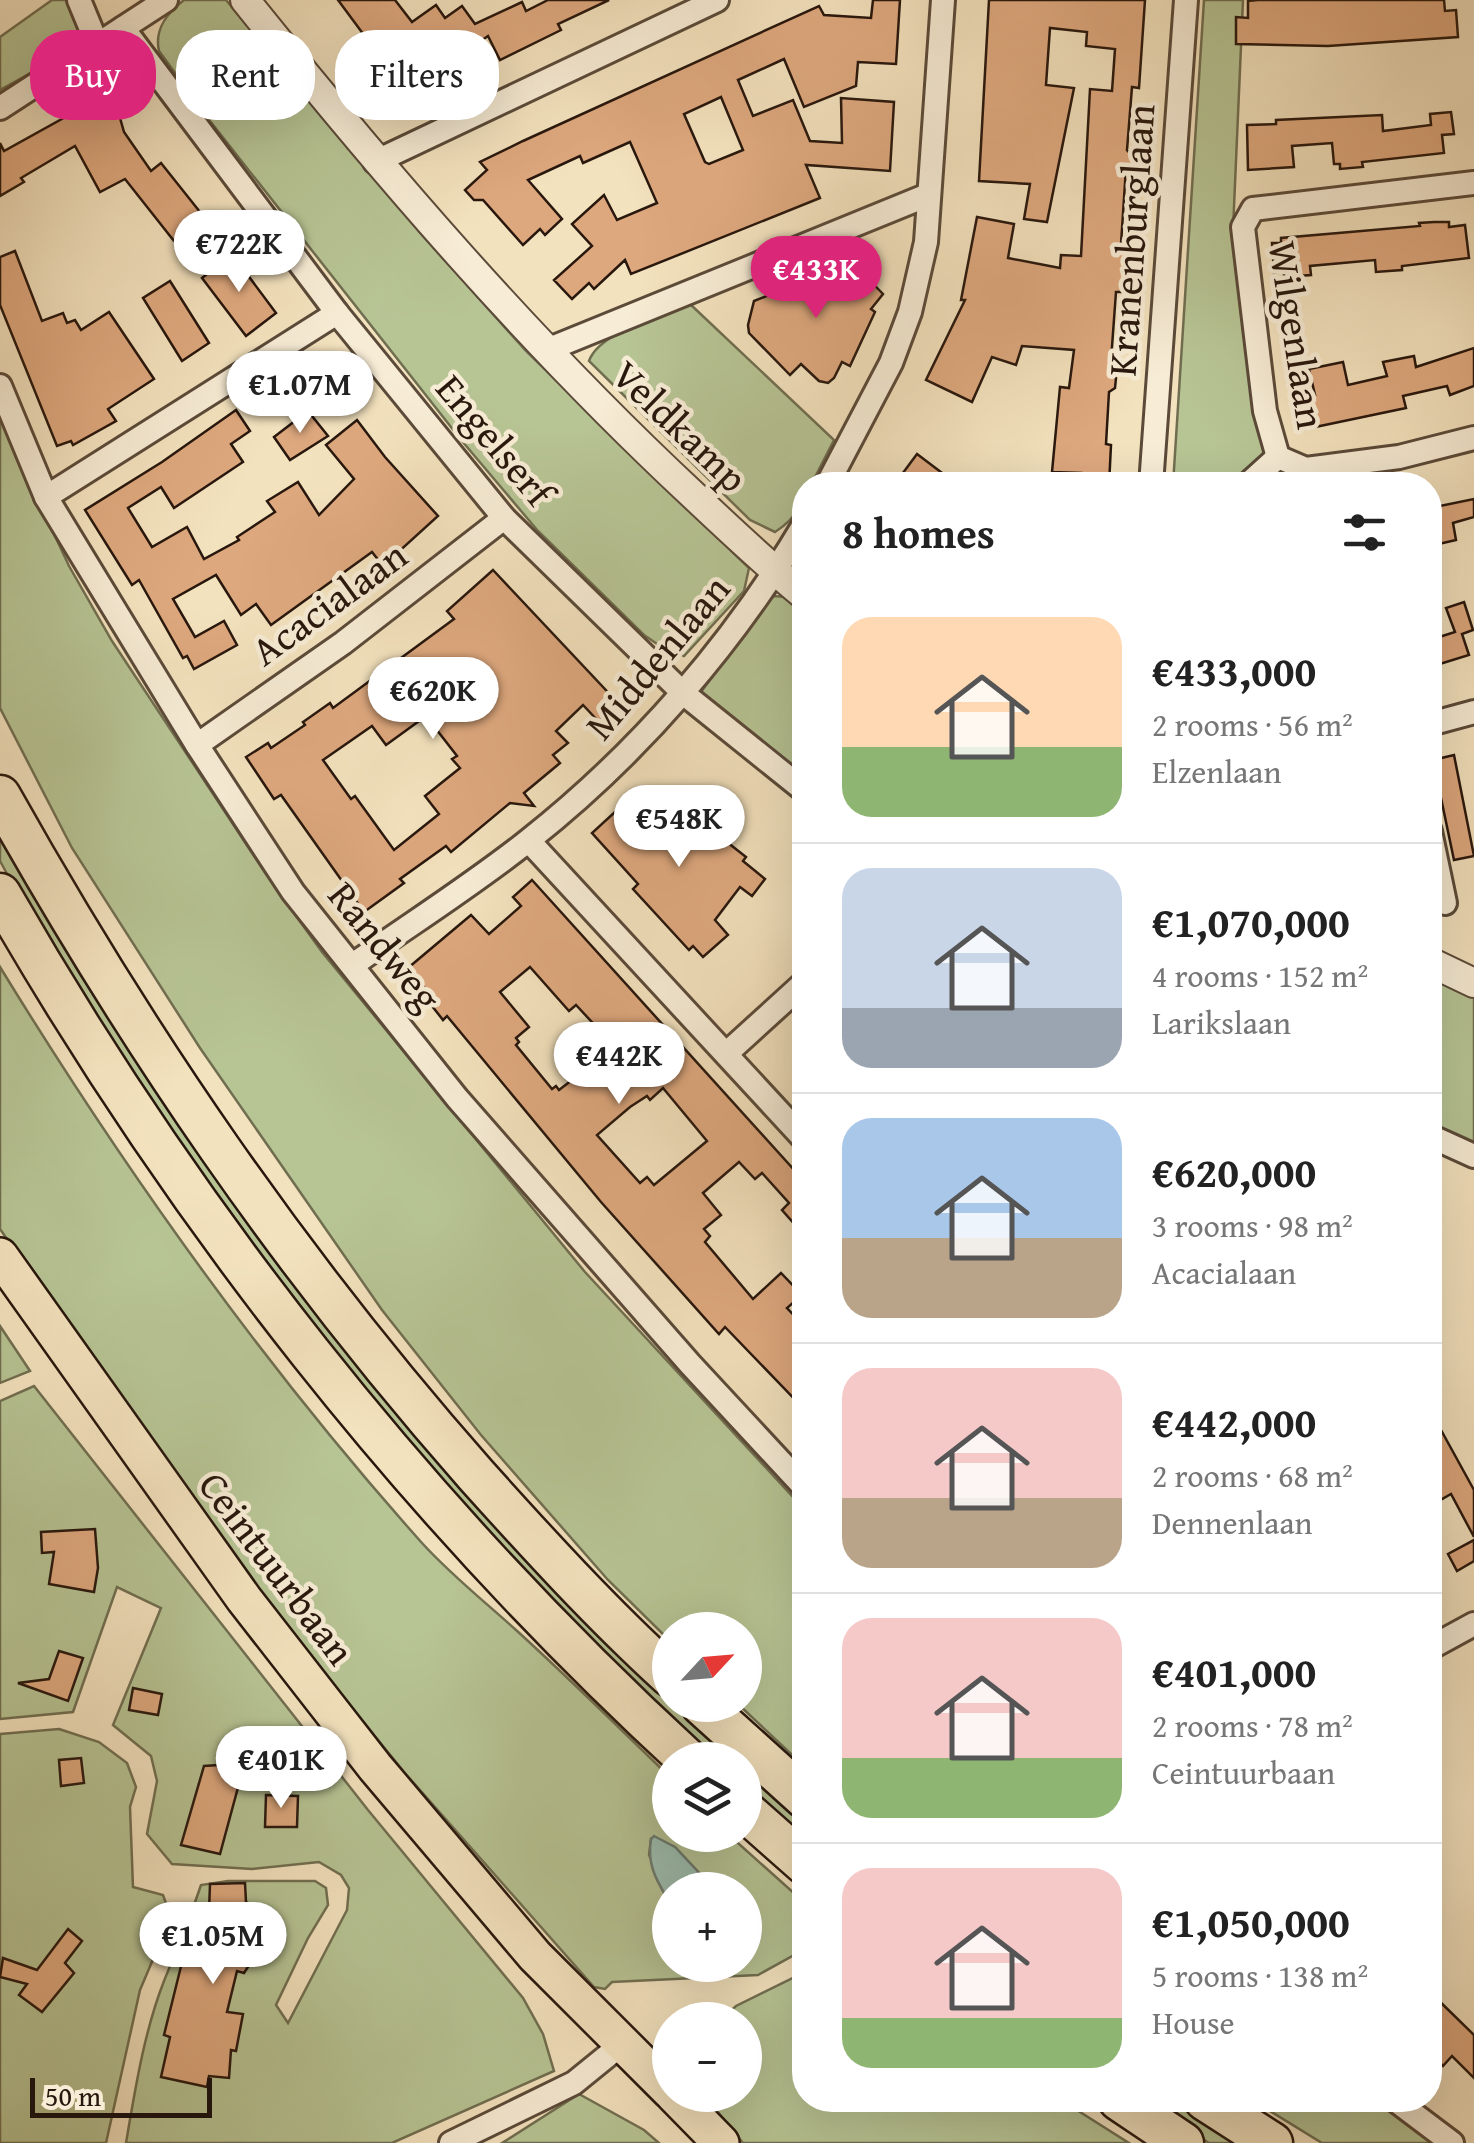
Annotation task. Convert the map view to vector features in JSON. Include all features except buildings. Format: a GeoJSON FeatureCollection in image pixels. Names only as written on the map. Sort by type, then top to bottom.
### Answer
{"type":"FeatureCollection","features":[{"type":"Feature","properties":{"kind":"highway"},"geometry":{"type":"LineString","coordinates":[[0,796],[73,924],[212,1142],[334,1306],[513,1517],[652,1660]]}},
{"type":"Feature","properties":{"kind":"highway"},"geometry":{"type":"LineString","coordinates":[[0,894],[77,1023],[174,1171],[294,1335],[478,1550],[670,1742]]}},
{"type":"Feature","properties":{"kind":"highway"},"geometry":{"type":"LineString","coordinates":[[721,1722],[792,1786]]}},
{"type":"Feature","properties":{"kind":"highway"},"geometry":{"type":"LineString","coordinates":[[762,1826],[792,1853]]}},
{"type":"Feature","properties":{"kind":"highway"},"geometry":{"type":"LineString","coordinates":[[1137,2112],[1183,2143]]}},
{"type":"Feature","properties":{"kind":"highway"},"geometry":{"type":"LineString","coordinates":[[1224,2112],[1272,2143]]}},
{"type":"Feature","properties":{"kind":"main road","name":"Ceintuurbaan"},"geometry":{"type":"LineString","coordinates":[[0,1256],[244,1599],[375,1767],[535,1956],[652,2073]]}},
{"type":"Feature","properties":{"kind":"main road","name":"Ceintuurbaan"},"geometry":{"type":"LineString","coordinates":[[691,2112],[721,2143]]}},
{"type":"Feature","properties":{"kind":"street"},"geometry":{"type":"LineString","coordinates":[[79,0],[91,30]]}},
{"type":"Feature","properties":{"kind":"street"},"geometry":{"type":"LineString","coordinates":[[120,30],[166,0]]}},
{"type":"Feature","properties":{"kind":"street"},"geometry":{"type":"LineString","coordinates":[[245,0],[375,162],[547,350],[928,195]]}},
{"type":"Feature","properties":{"kind":"street"},"geometry":{"type":"LineString","coordinates":[[375,162],[691,5],[718,0]]}},
{"type":"Feature","properties":{"kind":"street"},"geometry":{"type":"LineString","coordinates":[[834,472],[891,363],[910,312],[926,242],[943,0]]}},
{"type":"Feature","properties":{"kind":"street","name":"Kranenburglaan"},"geometry":{"type":"LineString","coordinates":[[1152,472],[1186,0]]}},
{"type":"Feature","properties":{"kind":"street","name":"Engelserf"},"geometry":{"type":"LineString","coordinates":[[123,28],[337,314],[504,518],[683,694]]}},
{"type":"Feature","properties":{"kind":"street"},"geometry":{"type":"LineString","coordinates":[[0,108],[30,89]]}},
{"type":"Feature","properties":{"kind":"street","name":"Wilgenlaan"},"geometry":{"type":"LineString","coordinates":[[1278,457],[1265,410],[1243,226],[1253,208],[1474,183]]}},
{"type":"Feature","properties":{"kind":"street"},"geometry":{"type":"LineString","coordinates":[[46,497],[337,314]]}},
{"type":"Feature","properties":{"kind":"street","name":"Veldkamp"},"geometry":{"type":"LineString","coordinates":[[547,350],[640,446],[792,585]]}},
{"type":"Feature","properties":{"kind":"street","name":"Randweg"},"geometry":{"type":"LineString","coordinates":[[0,386],[46,497],[196,745],[293,892],[457,1098],[792,1474]]}},
{"type":"Feature","properties":{"kind":"street"},"geometry":{"type":"LineString","coordinates":[[1261,472],[1278,457],[1306,470],[1399,457],[1474,438]]}},
{"type":"Feature","properties":{"kind":"street","name":"Acacialaan"},"geometry":{"type":"LineString","coordinates":[[196,745],[343,643],[504,518]]}},
{"type":"Feature","properties":{"kind":"street","name":"Middenlaan"},"geometry":{"type":"LineString","coordinates":[[354,964],[529,841],[609,771],[683,694],[776,572],[792,545]]}},
{"type":"Feature","properties":{"kind":"street"},"geometry":{"type":"LineString","coordinates":[[683,694],[792,781]]}},
{"type":"Feature","properties":{"kind":"street"},"geometry":{"type":"LineString","coordinates":[[1442,721],[1474,712]]}},
{"type":"Feature","properties":{"kind":"street"},"geometry":{"type":"LineString","coordinates":[[529,841],[792,1125]]}},
{"type":"Feature","properties":{"kind":"street"},"geometry":{"type":"LineString","coordinates":[[1442,889],[1445,903]]}},
{"type":"Feature","properties":{"kind":"street"},"geometry":{"type":"LineString","coordinates":[[1442,968],[1474,983]]}},
{"type":"Feature","properties":{"kind":"street"},"geometry":{"type":"LineString","coordinates":[[728,1053],[792,994]]}},
{"type":"Feature","properties":{"kind":"street"},"geometry":{"type":"LineString","coordinates":[[1442,1141],[1474,1156]]}},
{"type":"Feature","properties":{"kind":"street"},"geometry":{"type":"LineString","coordinates":[[1442,1641],[1474,1624]]}},
{"type":"Feature","properties":{"kind":"street"},"geometry":{"type":"LineString","coordinates":[[452,2143],[574,2082],[622,2044]]}},
{"type":"Feature","properties":{"kind":"street"},"geometry":{"type":"LineString","coordinates":[[1411,2112],[1452,2143]]}},
{"type":"Feature","properties":{"kind":"green space"},"geometry":{"type":"Polygon","coordinates":[[[52,0],[69,0],[81,30],[30,30],[30,74],[0,90],[0,37],[52,0]]]}},
{"type":"Feature","properties":{"kind":"green space"},"geometry":{"type":"Polygon","coordinates":[[[184,0],[226,0],[251,30],[176,30],[176,74],[159,51],[158,43],[163,22],[184,0]]]}},
{"type":"Feature","properties":{"kind":"green space"},"geometry":{"type":"Polygon","coordinates":[[[1204,0],[1243,0],[1233,230],[1265,463],[1255,472],[1174,472],[1204,0]]]}},
{"type":"Feature","properties":{"kind":"green space"},"geometry":{"type":"Polygon","coordinates":[[[315,107],[526,351],[749,568],[744,591],[684,656],[644,635],[538,531],[462,441],[210,121],[315,120],[315,107]]]}},
{"type":"Feature","properties":{"kind":"green space"},"geometry":{"type":"Polygon","coordinates":[[[690,304],[834,440],[818,472],[792,472],[792,517],[775,532],[750,520],[589,361],[605,342],[690,304]]]}},
{"type":"Feature","properties":{"kind":"green space"},"geometry":{"type":"Polygon","coordinates":[[[0,418],[69,566],[112,641],[322,952],[585,1272],[792,1496],[792,1755],[757,1722],[762,1722],[762,1612],[652,1612],[652,1623],[608,1580],[481,1435],[382,1310],[200,1048],[72,848],[0,708],[0,418]]]}},
{"type":"Feature","properties":{"kind":"green space"},"geometry":{"type":"Polygon","coordinates":[[[773,596],[792,601],[792,766],[701,692],[773,596]]]}},
{"type":"Feature","properties":{"kind":"green space"},"geometry":{"type":"Polygon","coordinates":[[[0,828],[130,1047],[652,1671],[652,1705],[440,1489],[169,1137],[53,958],[0,861],[0,828]]]}},
{"type":"Feature","properties":{"kind":"green space"},"geometry":{"type":"Polygon","coordinates":[[[0,967],[146,1192],[306,1406],[433,1554],[652,1760],[649,1855],[657,1872],[652,1872],[652,1980],[612,1982],[605,1989],[594,1987],[404,1772],[203,1524],[0,1229],[0,967]]]}},
{"type":"Feature","properties":{"kind":"green space"},"geometry":{"type":"Polygon","coordinates":[[[1442,978],[1474,993],[1474,1144],[1442,1129],[1442,978]]]}},
{"type":"Feature","properties":{"kind":"green space"},"geometry":{"type":"Polygon","coordinates":[[[0,1326],[30,1371],[0,1383],[0,1326]]]}},
{"type":"Feature","properties":{"kind":"green space"},"geometry":{"type":"Polygon","coordinates":[[[34,1386],[368,1810],[523,1998],[543,2034],[554,2071],[392,2143],[126,2143],[151,2020],[201,1885],[228,1881],[315,1881],[326,1888],[328,1905],[276,2005],[288,2023],[347,1910],[349,1888],[341,1875],[319,1862],[252,1869],[172,1864],[147,1834],[157,1781],[151,1756],[113,1725],[161,1608],[117,1587],[73,1712],[0,1719],[0,1401],[34,1386]]]}},
{"type":"Feature","properties":{"kind":"green space"},"geometry":{"type":"Polygon","coordinates":[[[670,1722],[701,1722],[722,1742],[691,1742],[670,1722]]]}},
{"type":"Feature","properties":{"kind":"green space"},"geometry":{"type":"Polygon","coordinates":[[[59,1729],[99,1742],[127,1763],[136,1787],[130,1807],[133,1887],[163,1895],[171,1917],[140,1990],[106,2143],[0,2143],[0,1734],[59,1729]]]}},
{"type":"Feature","properties":{"kind":"green space"},"geometry":{"type":"Polygon","coordinates":[[[762,1777],[792,1803],[792,1835],[762,1808],[762,1777]]]}},
{"type":"Feature","properties":{"kind":"green space"},"geometry":{"type":"Polygon","coordinates":[[[680,1852],[748,1852],[792,1891],[792,1956],[762,1973],[762,1872],[698,1872],[680,1852]]]}},
{"type":"Feature","properties":{"kind":"green space"},"geometry":{"type":"Polygon","coordinates":[[[792,1978],[792,2112],[1080,2112],[1129,2143],[743,2143],[718,2112],[762,2112],[762,2002],[744,2002],[792,1978]]]}},
{"type":"Feature","properties":{"kind":"green space"},"geometry":{"type":"Polygon","coordinates":[[[579,2094],[644,2130],[659,2143],[502,2143],[579,2094]]]}},
{"type":"Feature","properties":{"kind":"green space"},"geometry":{"type":"Polygon","coordinates":[[[1161,2112],[1198,2112],[1248,2143],[1209,2143],[1161,2112]]]}},
{"type":"Feature","properties":{"kind":"green space"},"geometry":{"type":"Polygon","coordinates":[[[1272,2112],[1394,2112],[1437,2143],[1322,2143],[1272,2112]]]}},
{"type":"Feature","properties":{"kind":"shaded area"},"geometry":{"type":"Polygon","coordinates":[[[651,1839],[652,1852],[680,1852],[698,1872],[654,1872],[651,1863],[651,1839]]]}}]}
